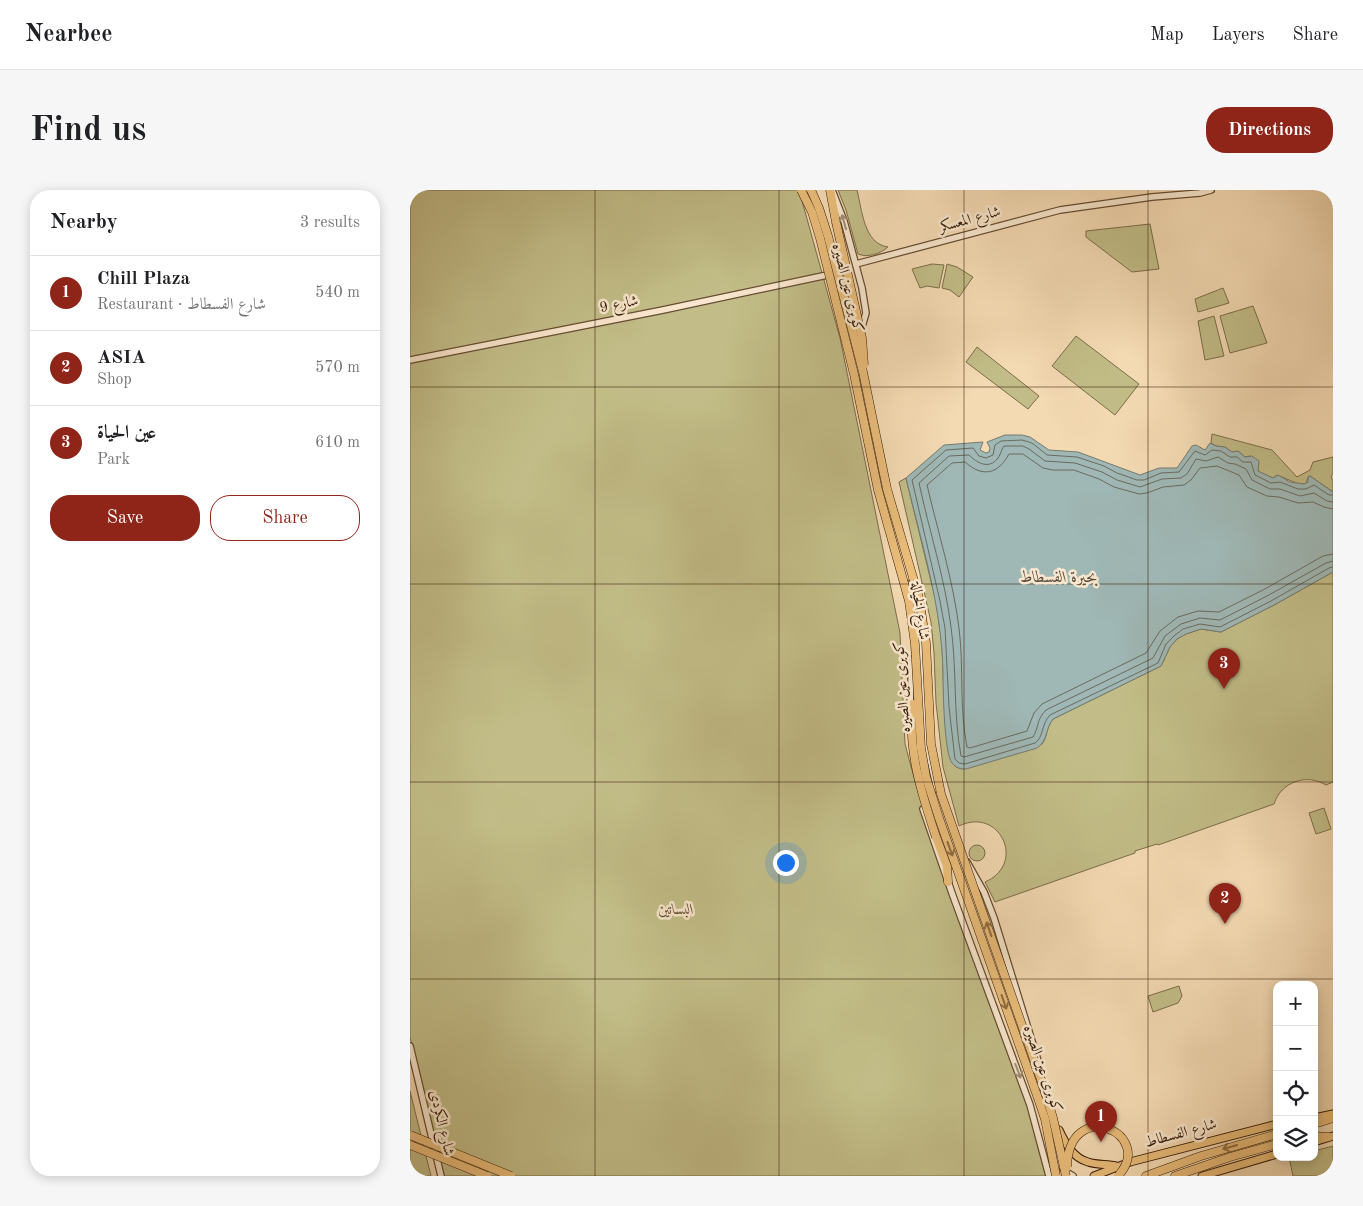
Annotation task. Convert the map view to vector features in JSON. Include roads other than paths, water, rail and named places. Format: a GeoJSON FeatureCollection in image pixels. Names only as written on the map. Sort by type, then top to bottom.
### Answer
{"type":"FeatureCollection","features":[{"type":"Feature","properties":{"kind":"highway","name":"كوبرى عين الصيره"},"geometry":{"type":"LineString","coordinates":[[802,190],[812,212],[823,247],[854,374],[878,490],[908,601],[915,644],[921,748],[931,797],[1045,1119],[1056,1176]]}},
{"type":"Feature","properties":{"kind":"highway","name":"كوبرى عين الصيره"},"geometry":{"type":"LineString","coordinates":[[812,190],[824,222],[863,372],[887,489],[922,613],[927,658],[931,744],[941,794],[1044,1088],[1066,1176]]}},
{"type":"Feature","properties":{"kind":"highway"},"geometry":{"type":"LineString","coordinates":[[831,190],[836,222],[862,338],[863,372]]}},
{"type":"Feature","properties":{"kind":"highway"},"geometry":{"type":"LineString","coordinates":[[917,687],[912,721],[913,750],[934,836],[947,866],[948,882]]}},
{"type":"Feature","properties":{"kind":"highway"},"geometry":{"type":"LineString","coordinates":[[1318,1123],[1333,1118]]}},
{"type":"Feature","properties":{"kind":"highway"},"geometry":{"type":"LineString","coordinates":[[1066,1176],[1068,1152],[1076,1136],[1085,1129],[1101,1126],[1117,1132],[1127,1147],[1126,1164],[1118,1176]]}},
{"type":"Feature","properties":{"kind":"highway"},"geometry":{"type":"LineString","coordinates":[[410,1135],[511,1176]]}},
{"type":"Feature","properties":{"kind":"highway"},"geometry":{"type":"LineString","coordinates":[[1146,1176],[1217,1150],[1273,1135]]}},
{"type":"Feature","properties":{"kind":"highway"},"geometry":{"type":"LineString","coordinates":[[1318,1136],[1331,1136]]}},
{"type":"Feature","properties":{"kind":"highway"},"geometry":{"type":"LineString","coordinates":[[410,1145],[486,1176]]}},
{"type":"Feature","properties":{"kind":"highway"},"geometry":{"type":"LineString","coordinates":[[1175,1176],[1230,1157],[1273,1145]]}},
{"type":"Feature","properties":{"kind":"main road"},"geometry":{"type":"LineString","coordinates":[[1318,1117],[1333,1114]]}},
{"type":"Feature","properties":{"kind":"main road","name":"شارع الفسطاط"},"geometry":{"type":"LineString","coordinates":[[1094,1176],[1117,1166],[1273,1125]]}},
{"type":"Feature","properties":{"kind":"main road"},"geometry":{"type":"LineString","coordinates":[[1058,1130],[1069,1148],[1082,1160],[1089,1163],[1117,1166]]}},
{"type":"Feature","properties":{"kind":"main road"},"geometry":{"type":"LineString","coordinates":[[1318,1141],[1331,1136]]}},
{"type":"Feature","properties":{"kind":"main road"},"geometry":{"type":"LineString","coordinates":[[1202,1176],[1273,1155]]}},
{"type":"Feature","properties":{"kind":"street","name":"شارع الخيالة"},"geometry":{"type":"LineString","coordinates":[[802,190],[815,215],[843,316],[908,612],[912,654],[909,729],[911,747],[916,783],[934,836]]}},
{"type":"Feature","properties":{"kind":"street","name":"شارع الخيالة"},"geometry":{"type":"LineString","coordinates":[[812,190],[827,227],[858,337],[917,610],[922,655],[926,729],[932,772],[951,829],[984,892],[994,918],[1051,1100],[1058,1130],[1056,1141],[1057,1159],[1064,1170],[1073,1176]]}},
{"type":"Feature","properties":{"kind":"street"},"geometry":{"type":"LineString","coordinates":[[831,190],[842,216],[856,264],[866,309],[866,317],[858,337]]}},
{"type":"Feature","properties":{"kind":"street","name":"شارع المعسكر"},"geometry":{"type":"LineString","coordinates":[[856,264],[1060,210],[1152,197],[1200,193],[1211,190]]}},
{"type":"Feature","properties":{"kind":"street","name":"شارع 9"},"geometry":{"type":"LineString","coordinates":[[410,360],[663,310],[832,274]]}},
{"type":"Feature","properties":{"kind":"street"},"geometry":{"type":"LineString","coordinates":[[864,416],[874,414]]}},
{"type":"Feature","properties":{"kind":"street"},"geometry":{"type":"LineString","coordinates":[[934,836],[951,829]]}},
{"type":"Feature","properties":{"kind":"street"},"geometry":{"type":"LineString","coordinates":[[948,882],[1030,1104],[1049,1176]]}},
{"type":"Feature","properties":{"kind":"street","name":"شارع الكردى"},"geometry":{"type":"LineString","coordinates":[[410,1046],[441,1176]]}},
{"type":"Feature","properties":{"kind":"water","name":"بحيرة الفسطاط"},"geometry":{"type":"Polygon","coordinates":[[[1005,435],[1030,437],[1049,450],[1078,452],[1140,475],[1159,468],[1177,468],[1192,446],[1196,445],[1205,450],[1210,443],[1225,447],[1232,452],[1238,451],[1245,457],[1252,456],[1259,461],[1258,471],[1273,478],[1278,475],[1290,482],[1304,484],[1308,482],[1308,477],[1310,476],[1333,492],[1333,572],[1221,632],[1201,629],[1177,639],[1170,647],[1161,666],[1053,719],[1043,742],[1037,748],[966,769],[958,768],[952,763],[947,747],[944,720],[942,648],[935,599],[906,478],[944,445],[983,442],[980,450],[986,453],[989,452],[990,448],[987,442],[1005,435]]]}},
{"type":"Feature","properties":{"kind":"place","name":"عين الحياة"},"geometry":{"type":"Point","coordinates":[1224,689]}},
{"type":"Feature","properties":{"kind":"place","name":"ASIA"},"geometry":{"type":"Point","coordinates":[1225,924]}},
{"type":"Feature","properties":{"kind":"place","name":"Chill Plaza"},"geometry":{"type":"Point","coordinates":[1101,1142]}},
{"type":"Feature","properties":{"kind":"park label","name":"البساتين"},"geometry":{"type":"Point","coordinates":[676,910]}}]}
